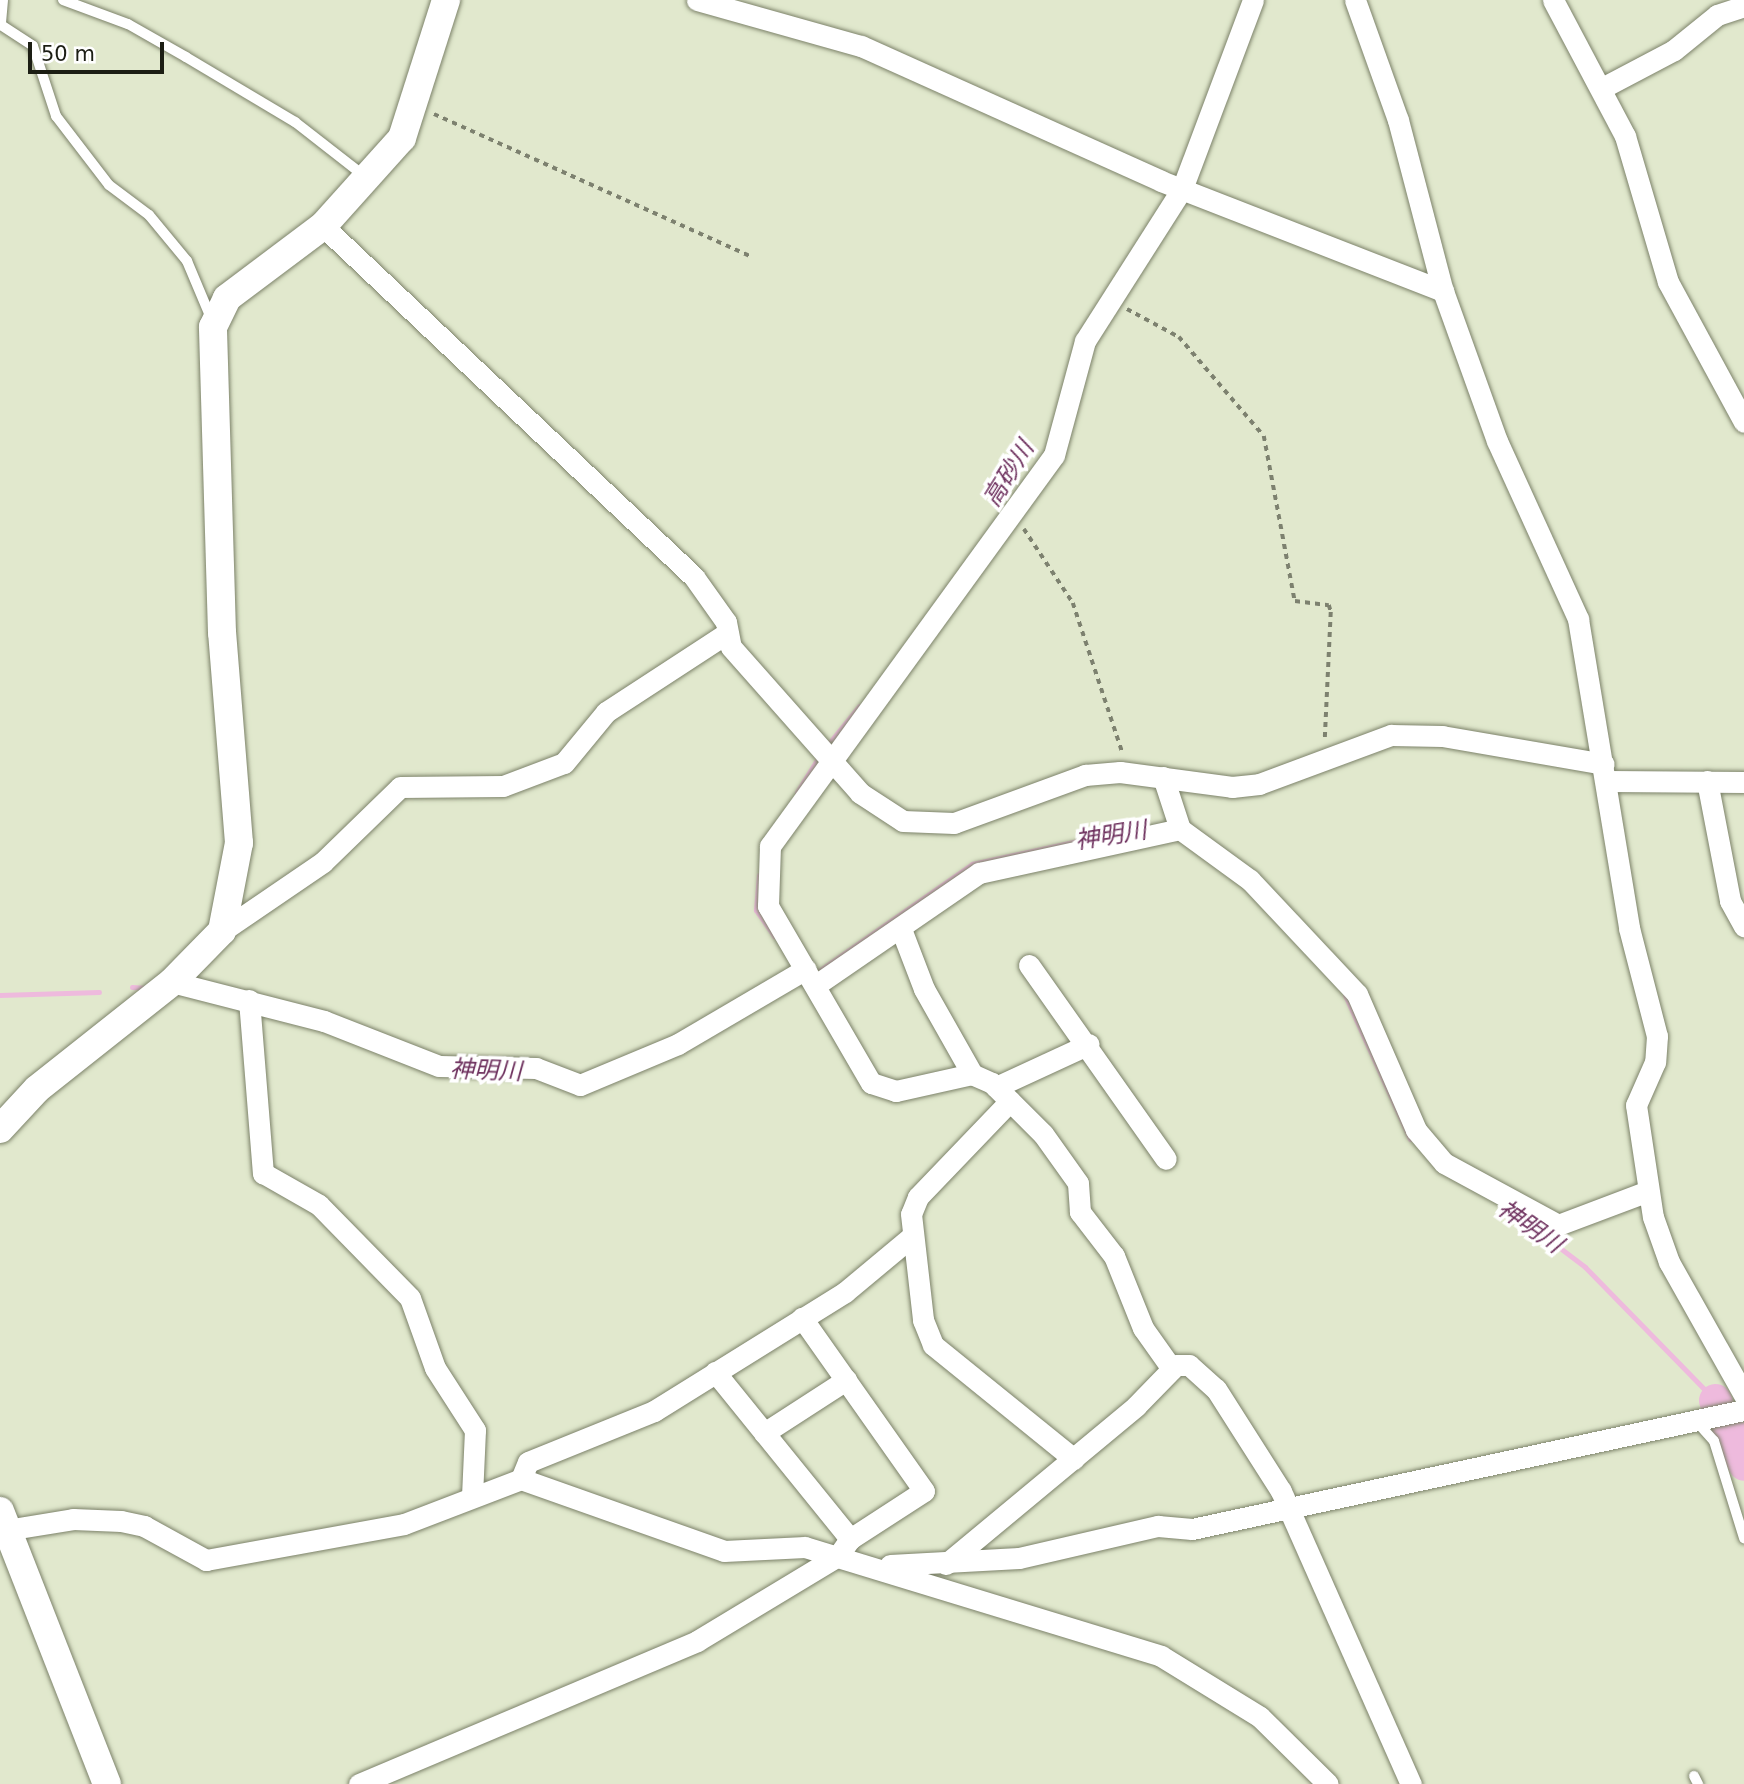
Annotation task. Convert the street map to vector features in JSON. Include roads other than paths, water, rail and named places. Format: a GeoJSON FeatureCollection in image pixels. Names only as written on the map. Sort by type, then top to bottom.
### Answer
{"type":"FeatureCollection","features":[{"type":"Feature","properties":{"kind":"street"},"geometry":{"type":"LineString","coordinates":[[222,931],[239,843],[222,633],[213,327],[227,298],[323,226],[370,181],[402,138],[416,106],[446,0]]}},
{"type":"Feature","properties":{"kind":"street"},"geometry":{"type":"LineString","coordinates":[[697,0],[861,46],[1182,189],[1443,291]]}},
{"type":"Feature","properties":{"kind":"street"},"geometry":{"type":"LineString","coordinates":[[972,1074],[881,1090],[768,906],[770,846],[828,758],[1014,514],[1054,455],[1086,341],[1109,300],[1182,189],[1253,0]]}},
{"type":"Feature","properties":{"kind":"street"},"geometry":{"type":"LineString","coordinates":[[1355,0],[1398,120],[1443,291],[1497,441],[1578,619],[1606,772],[1629,928],[1657,1036],[1655,1062],[1636,1105],[1648,1191],[1669,1262],[1744,1395]]}},
{"type":"Feature","properties":{"kind":"street"},"geometry":{"type":"LineString","coordinates":[[1553,0],[1602,88],[1625,136],[1668,282],[1744,422]]}},
{"type":"Feature","properties":{"kind":"street"},"geometry":{"type":"LineString","coordinates":[[1602,88],[1674,50],[1717,15],[1744,6]]}},
{"type":"Feature","properties":{"kind":"street"},"geometry":{"type":"LineString","coordinates":[[323,226],[694,577],[727,633],[731,647],[828,758],[882,813],[928,824],[954,823],[1049,783],[1130,772],[1232,787],[1391,736],[1418,734],[1606,772],[1744,782]]}},
{"type":"Feature","properties":{"kind":"street"},"geometry":{"type":"LineString","coordinates":[[0,1129],[37,1089],[172,982],[222,931],[323,862],[400,787],[503,786],[564,763],[606,712],[727,633]]}},
{"type":"Feature","properties":{"kind":"street"},"geometry":{"type":"LineString","coordinates":[[1163,777],[1180,829],[1250,880],[1357,994],[1416,1130],[1444,1163],[1558,1225],[1648,1191]]}},
{"type":"Feature","properties":{"kind":"street"},"geometry":{"type":"LineString","coordinates":[[1707,781],[1730,901],[1744,926]]}},
{"type":"Feature","properties":{"kind":"street"},"geometry":{"type":"LineString","coordinates":[[172,982],[324,1021],[439,1066],[536,1068],[580,1085],[678,1044],[811,977],[901,929],[996,867],[1180,829]]}},
{"type":"Feature","properties":{"kind":"street"},"geometry":{"type":"LineString","coordinates":[[901,929],[924,989],[972,1074],[1003,1094],[1077,1183],[1080,1212],[1115,1256],[1143,1328],[1172,1369]]}},
{"type":"Feature","properties":{"kind":"street"},"geometry":{"type":"LineString","coordinates":[[1030,965],[1089,1044],[1166,1159]]}},
{"type":"Feature","properties":{"kind":"street"},"geometry":{"type":"LineString","coordinates":[[248,1000],[263,1173],[319,1205],[410,1298],[435,1368],[475,1430],[472,1496]]}},
{"type":"Feature","properties":{"kind":"street"},"geometry":{"type":"LineString","coordinates":[[1074,1460],[933,1346],[911,1237],[918,1197],[1003,1094],[1089,1044]]}},
{"type":"Feature","properties":{"kind":"street"},"geometry":{"type":"LineString","coordinates":[[522,1479],[528,1462],[618,1430],[802,1318],[911,1237]]}},
{"type":"Feature","properties":{"kind":"street"},"geometry":{"type":"LineString","coordinates":[[359,1784],[698,1641],[844,1548],[924,1491],[802,1318]]}},
{"type":"Feature","properties":{"kind":"street"},"geometry":{"type":"LineString","coordinates":[[946,1564],[1074,1460],[1172,1369],[1189,1365],[1216,1389],[1289,1511],[1411,1784]]}},
{"type":"Feature","properties":{"kind":"street"},"geometry":{"type":"LineString","coordinates":[[715,1372],[764,1433],[844,1548]]}},
{"type":"Feature","properties":{"kind":"street"},"geometry":{"type":"LineString","coordinates":[[764,1433],[846,1380]]}},
{"type":"Feature","properties":{"kind":"street"},"geometry":{"type":"LineString","coordinates":[[878,1565],[946,1564],[1019,1558],[1158,1526],[1192,1529],[1289,1511],[1744,1410]]}},
{"type":"Feature","properties":{"kind":"street"},"geometry":{"type":"LineString","coordinates":[[107,1784],[2,1524],[74,1519],[121,1521],[144,1526],[206,1560],[404,1524],[522,1479],[723,1551],[844,1548],[878,1565],[1196,1672],[1260,1717],[1328,1784]]}},
{"type":"Feature","properties":{"kind":"lane"},"geometry":{"type":"LineString","coordinates":[[3,0],[1,25],[33,46],[56,116],[109,185],[149,215],[187,261],[203,288],[213,327]]}},
{"type":"Feature","properties":{"kind":"lane"},"geometry":{"type":"LineString","coordinates":[[63,0],[128,24],[221,77],[295,122],[370,181]]}},
{"type":"Feature","properties":{"kind":"lane"},"geometry":{"type":"LineString","coordinates":[[1697,1421],[1714,1441],[1744,1538]]}},
{"type":"Feature","properties":{"kind":"waterway","name":"高砂川"},"geometry":{"type":"LineString","coordinates":[[830,742],[859,706]]}},
{"type":"Feature","properties":{"kind":"waterway","name":"高砂川"},"geometry":{"type":"LineString","coordinates":[[797,792],[818,759]]}},
{"type":"Feature","properties":{"kind":"waterway","name":"神明川"},"geometry":{"type":"LineString","coordinates":[[813,975],[972,864],[1087,839]]}},
{"type":"Feature","properties":{"kind":"waterway","name":"高砂川"},"geometry":{"type":"LineString","coordinates":[[759,875],[756,910],[774,936]]}},
{"type":"Feature","properties":{"kind":"waterway","name":"神明川"},"geometry":{"type":"LineString","coordinates":[[132,987],[147,988]]}},
{"type":"Feature","properties":{"kind":"waterway","name":"神明川"},"geometry":{"type":"LineString","coordinates":[[0,995],[99,992]]}},
{"type":"Feature","properties":{"kind":"waterway","name":"神明川"},"geometry":{"type":"LineString","coordinates":[[1345,995],[1410,1139]]}},
{"type":"Feature","properties":{"kind":"waterway","name":"神明川"},"geometry":{"type":"LineString","coordinates":[[1511,1211],[1585,1267],[1715,1400]]}},
{"type":"Feature","properties":{"kind":"waterway","name":"神明川"},"geometry":{"type":"LineString","coordinates":[[1715,1400],[1744,1464]]}}]}
